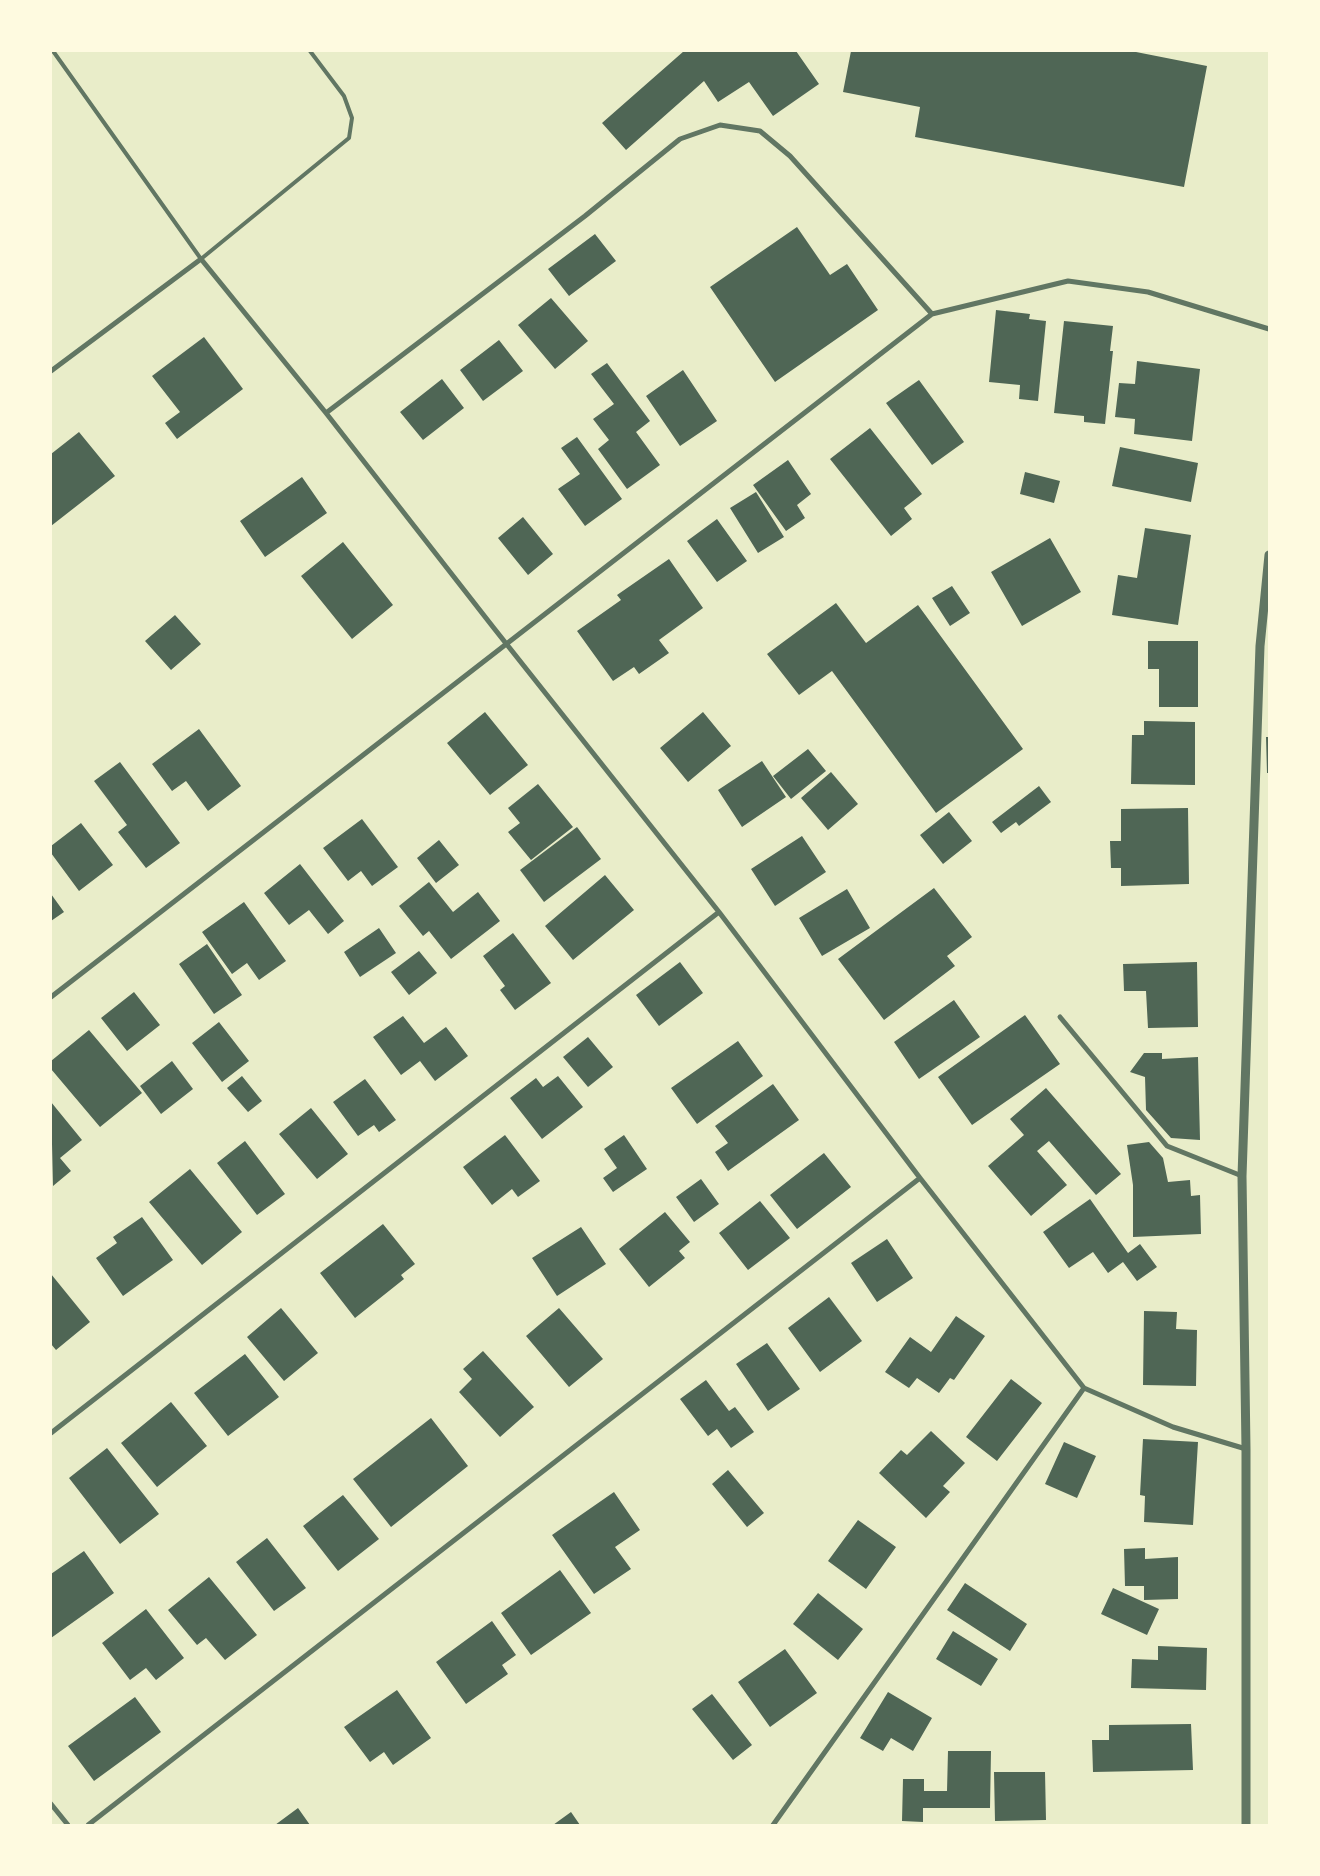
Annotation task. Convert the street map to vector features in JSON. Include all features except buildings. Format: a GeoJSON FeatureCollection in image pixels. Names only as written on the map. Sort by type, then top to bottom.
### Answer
{"type":"FeatureCollection","features":[{"type":"Feature","properties":{"kind":"street"},"geometry":{"type":"LineString","coordinates":[[326,413],[577,222],[680,139],[720,125],[760,131],[790,156],[932,314]]}},
{"type":"Feature","properties":{"kind":"street"},"geometry":{"type":"LineString","coordinates":[[51,372],[201,259],[326,413],[506,644],[719,912],[920,1178],[1084,1388],[1173,1427],[1246,1449]]}},
{"type":"Feature","properties":{"kind":"street"},"geometry":{"type":"LineString","coordinates":[[51,997],[932,314],[1068,281],[1148,292],[1269,329]]}},
{"type":"Feature","properties":{"kind":"street"},"geometry":{"type":"LineString","coordinates":[[1246,1825],[1246,1449],[1242,1176],[1260,646],[1269,555]]}},
{"type":"Feature","properties":{"kind":"street"},"geometry":{"type":"LineString","coordinates":[[51,1432],[719,912]]}},
{"type":"Feature","properties":{"kind":"street"},"geometry":{"type":"LineString","coordinates":[[1060,1017],[1167,1146],[1242,1176]]}},
{"type":"Feature","properties":{"kind":"street"},"geometry":{"type":"LineString","coordinates":[[88,1825],[920,1178]]}},
{"type":"Feature","properties":{"kind":"street"},"geometry":{"type":"LineString","coordinates":[[772,1825],[1084,1388]]}},
{"type":"Feature","properties":{"kind":"street"},"geometry":{"type":"LineString","coordinates":[[51,1804],[68,1825]]}},
{"type":"Feature","properties":{"kind":"lane"},"geometry":{"type":"LineString","coordinates":[[52,51],[201,259],[349,138],[352,118],[344,96],[310,51]]}}]}
